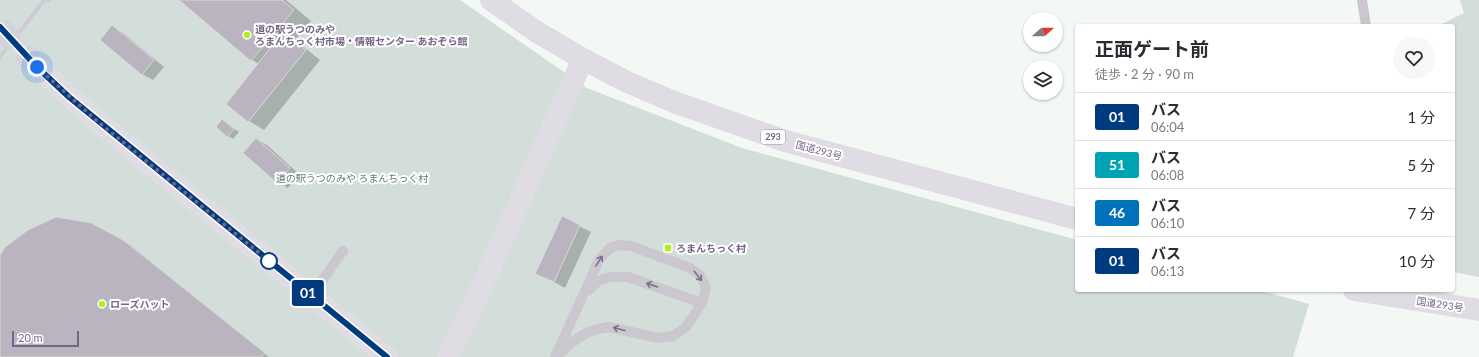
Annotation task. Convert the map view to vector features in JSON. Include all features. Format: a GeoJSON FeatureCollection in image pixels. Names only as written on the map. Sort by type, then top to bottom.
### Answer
{"type":"FeatureCollection","features":[{"type":"Feature","properties":{"kind":"main road","name":"国道293号"},"geometry":{"type":"LineString","coordinates":[[491,0],[537,32],[583,59],[627,82],[674,102],[785,141],[1075,218]]}},
{"type":"Feature","properties":{"kind":"main road"},"geometry":{"type":"LineString","coordinates":[[448,357],[470,313],[583,59]]}},
{"type":"Feature","properties":{"kind":"main road"},"geometry":{"type":"LineString","coordinates":[[37,67],[97,121],[387,357]]}},
{"type":"Feature","properties":{"kind":"main road","name":"国道293号"},"geometry":{"type":"LineString","coordinates":[[1372,292],[1479,310]]}},
{"type":"Feature","properties":{"kind":"lane"},"geometry":{"type":"LineString","coordinates":[[1362,0],[1366,24]]}},
{"type":"Feature","properties":{"kind":"lane"},"geometry":{"type":"LineString","coordinates":[[619,245],[631,246],[690,268],[700,275],[706,288],[702,303],[686,328],[673,336],[658,338],[609,327],[598,328],[586,333],[571,343],[556,357],[599,260],[610,248],[619,245]]}},
{"type":"Feature","properties":{"kind":"lane"},"geometry":{"type":"LineString","coordinates":[[312,296],[343,251]]}},
{"type":"Feature","properties":{"kind":"lane"},"geometry":{"type":"LineString","coordinates":[[582,296],[597,282],[609,277],[628,277],[702,303]]}},
{"type":"Feature","properties":{"kind":"green space","name":"道の駅うつのみや ろまんちっく村"},"geometry":{"type":"Polygon","coordinates":[[[0,0],[460,0],[587,88],[742,148],[1075,239],[1075,292],[1265,292],[1309,304],[1293,357],[0,357],[0,0]]]}},
{"type":"Feature","properties":{"kind":"green space"},"geometry":{"type":"Polygon","coordinates":[[[1460,0],[1479,0],[1479,277],[1455,272],[1455,24],[1442,24],[1464,13],[1460,0]]]}},
{"type":"Feature","properties":{"kind":"shaded area"},"geometry":{"type":"Polygon","coordinates":[[[42,0],[52,0],[49,3],[46,1],[0,60],[0,54],[42,0]]]}},
{"type":"Feature","properties":{"kind":"building","name":"道の駅うつのみや ろまんちっく村市場・情報センター あおぞら館"},"geometry":{"type":"Polygon","coordinates":[[[179,0],[282,0],[294,10],[251,61],[179,0]]]}},
{"type":"Feature","properties":{"kind":"building"},"geometry":{"type":"Polygon","coordinates":[[[112,25],[154,60],[142,75],[100,40],[112,25]]]}},
{"type":"Feature","properties":{"kind":"building"},"geometry":{"type":"Polygon","coordinates":[[[283,32],[306,50],[248,122],[226,104],[283,32]]]}},
{"type":"Feature","properties":{"kind":"building"},"geometry":{"type":"Polygon","coordinates":[[[222,119],[234,129],[227,137],[216,127],[222,119]]]}},
{"type":"Feature","properties":{"kind":"building"},"geometry":{"type":"Polygon","coordinates":[[[256,138],[290,168],[277,183],[243,153],[256,138]]]}},
{"type":"Feature","properties":{"kind":"building"},"geometry":{"type":"Polygon","coordinates":[[[562,216],[580,225],[554,282],[535,274],[562,216]]]}},
{"type":"Feature","properties":{"kind":"building","name":"ローズハット"},"geometry":{"type":"Polygon","coordinates":[[[56,217],[91,223],[123,240],[265,353],[262,357],[0,357],[0,255],[5,247],[28,230],[56,217]]]}},
{"type":"Feature","properties":{"kind":"tunnel"},"geometry":{"type":"LineString","coordinates":[[0,27],[37,67]]}},
{"type":"Feature","properties":{"kind":"bus line","name":"01"},"geometry":{"type":"LineString","coordinates":[[0,27],[37,67],[69,97],[387,357]]}},
{"type":"Feature","properties":{"kind":"place","name":"道の駅うつのみや ろまんちっく村市場・情報センター あおぞら館"},"geometry":{"type":"Point","coordinates":[247,35]}},
{"type":"Feature","properties":{"kind":"place","name":"ろまんちっく村"},"geometry":{"type":"Point","coordinates":[668,248]}},
{"type":"Feature","properties":{"kind":"place","name":"ローズハット"},"geometry":{"type":"Point","coordinates":[102,304]}},
{"type":"Feature","properties":{"kind":"route"},"geometry":{"type":"LineString","coordinates":[[37,67],[97,121],[269,261]]}}]}
